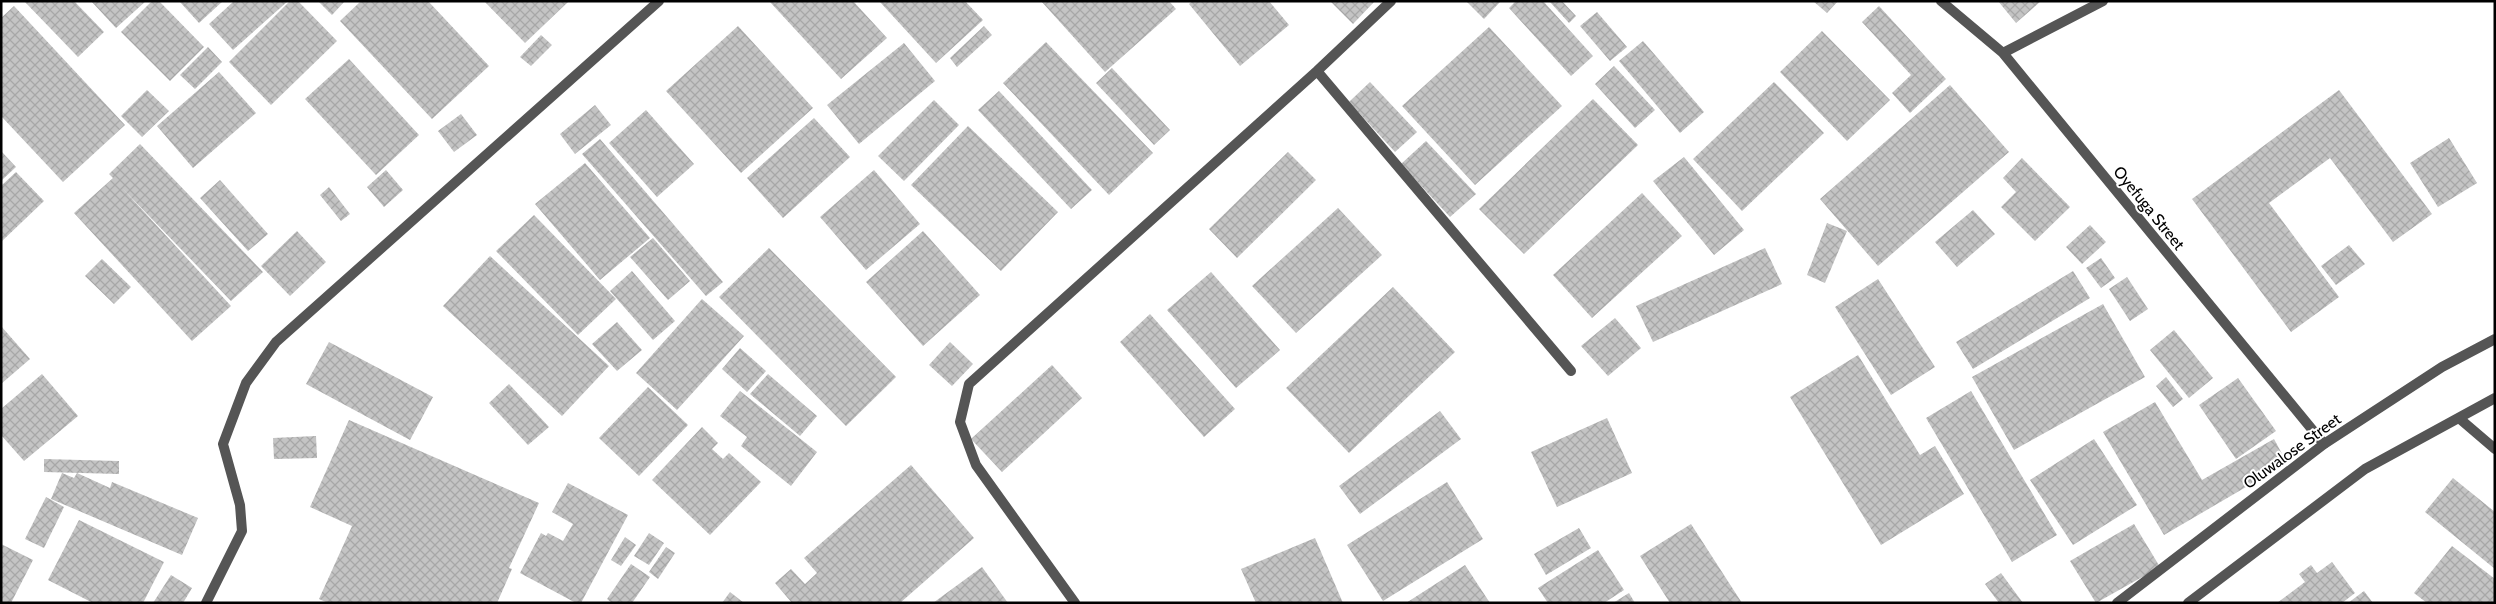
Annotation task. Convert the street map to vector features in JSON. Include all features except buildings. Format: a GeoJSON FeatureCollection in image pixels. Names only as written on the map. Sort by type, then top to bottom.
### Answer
{"type":"FeatureCollection","features":[{"type":"Feature","properties":{"kind":"street"},"geometry":{"type":"LineString","coordinates":[[206,603],[242,532],[240,505],[224,444],[246,383],[263,359],[276,342],[659,1]]}},
{"type":"Feature","properties":{"kind":"street"},"geometry":{"type":"LineString","coordinates":[[1075,603],[976,465],[960,422],[969,384],[1317,71],[1391,1]]}},
{"type":"Feature","properties":{"kind":"street","name":"Oyefuga Street"},"geometry":{"type":"LineString","coordinates":[[1941,1],[2003,53],[2324,444]]}},
{"type":"Feature","properties":{"kind":"street"},"geometry":{"type":"LineString","coordinates":[[2003,53],[2103,1]]}},
{"type":"Feature","properties":{"kind":"street"},"geometry":{"type":"LineString","coordinates":[[1317,71],[1571,370]]}},
{"type":"Feature","properties":{"kind":"street","name":"Oluwalose Street"},"geometry":{"type":"LineString","coordinates":[[2117,603],[2324,444],[2442,367],[2495,339]]}},
{"type":"Feature","properties":{"kind":"street"},"geometry":{"type":"LineString","coordinates":[[2188,603],[2364,469],[2460,419],[2495,398]]}},
{"type":"Feature","properties":{"kind":"street"},"geometry":{"type":"LineString","coordinates":[[2460,419],[2495,449]]}}]}
